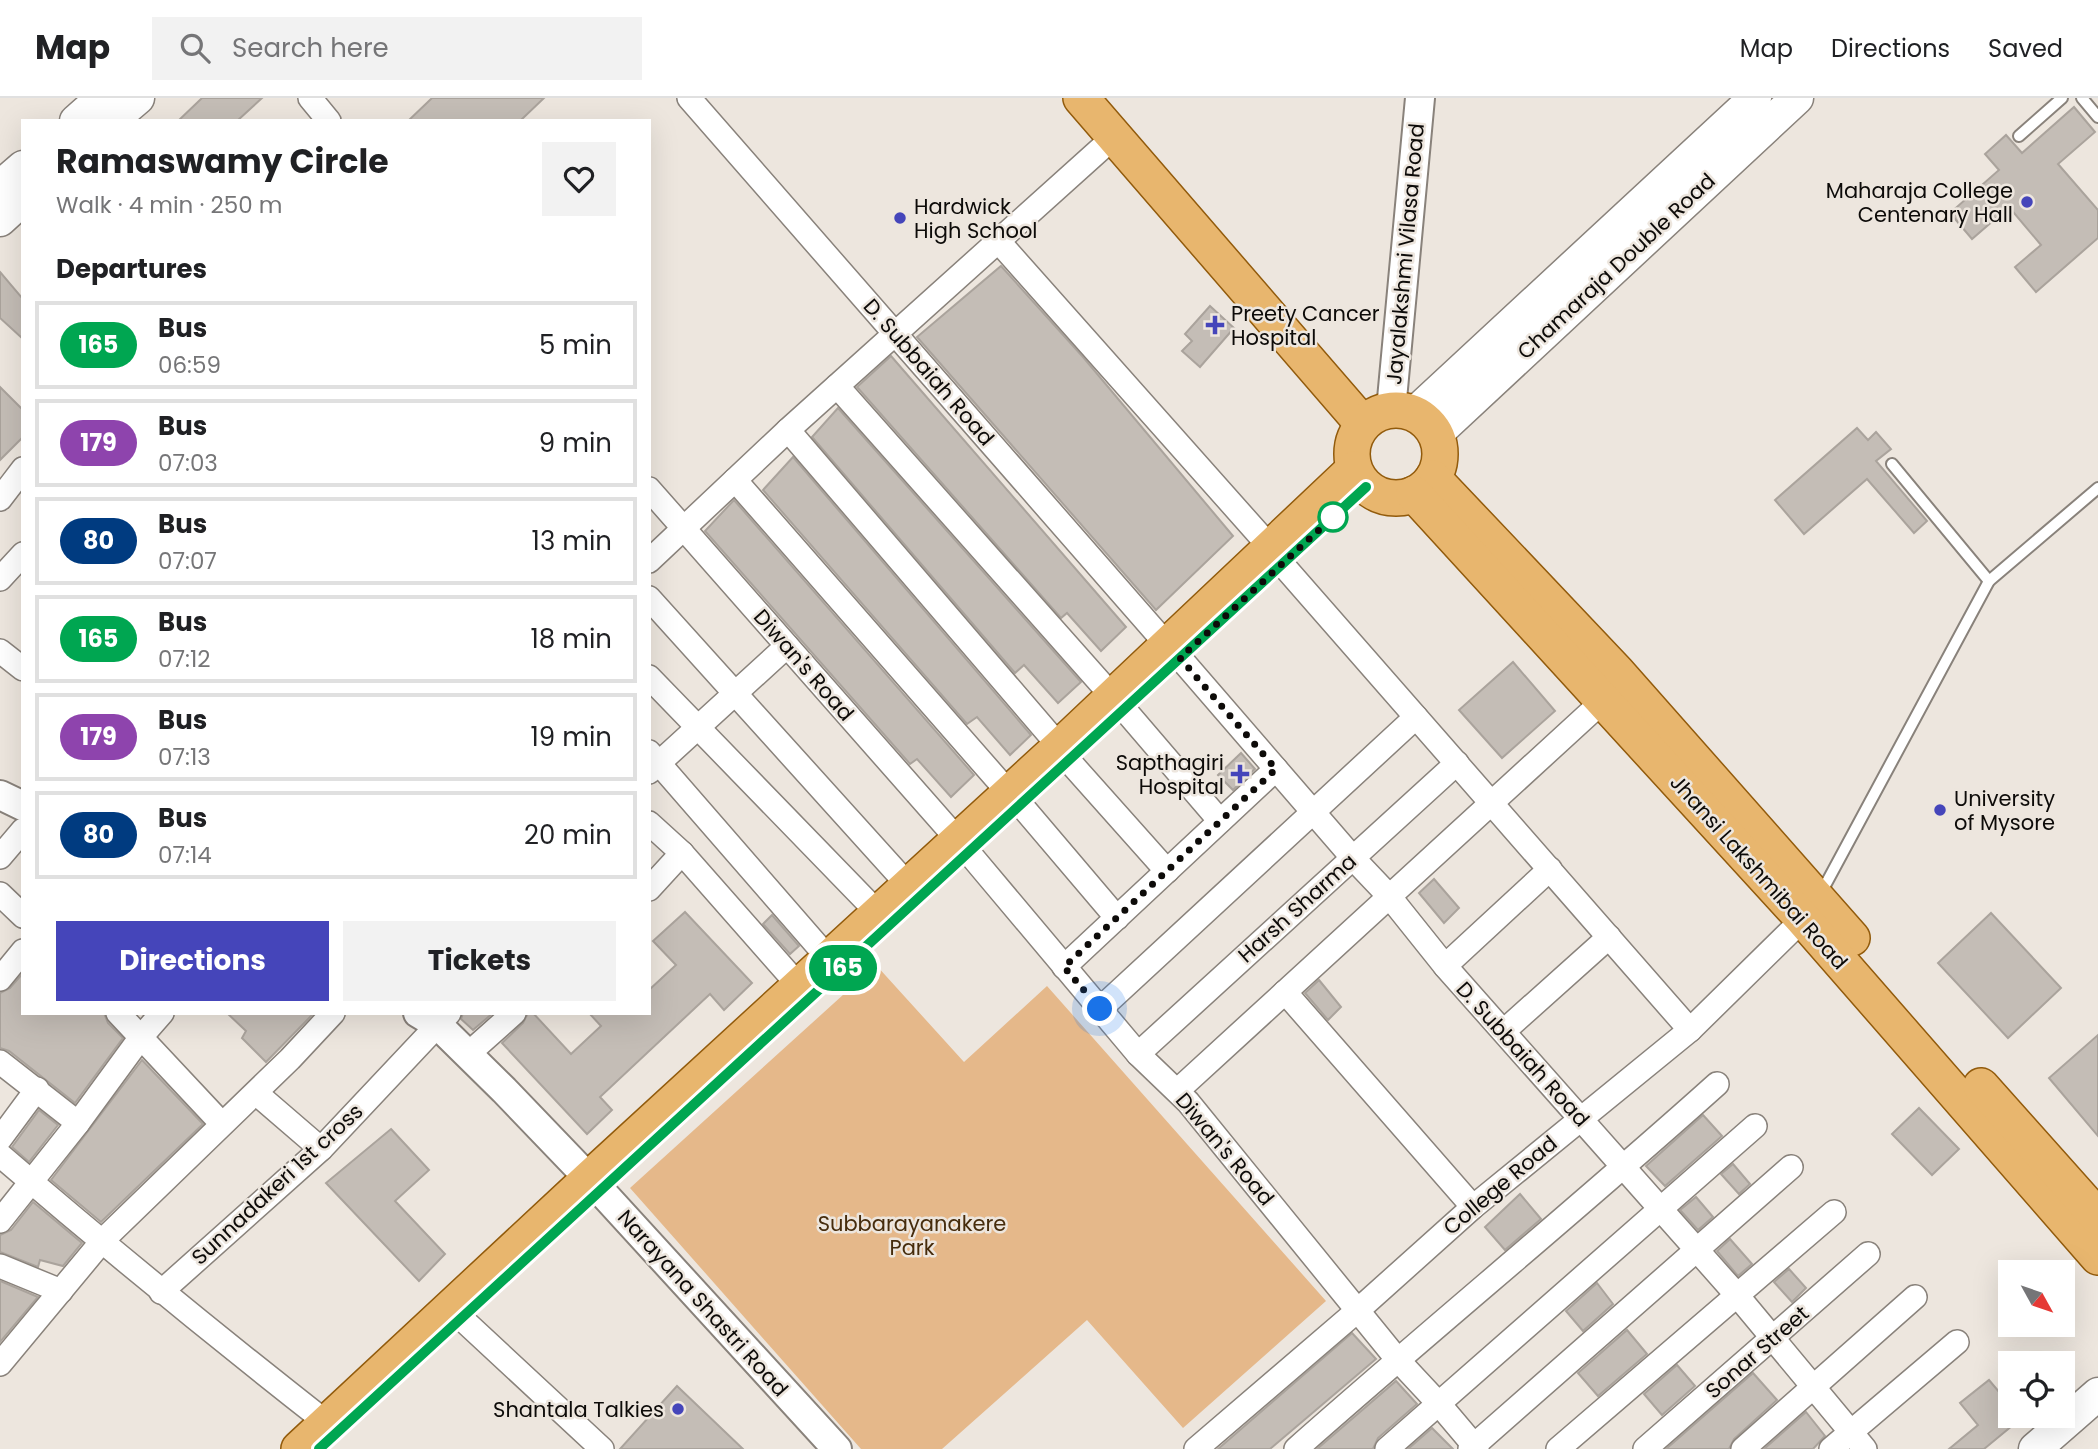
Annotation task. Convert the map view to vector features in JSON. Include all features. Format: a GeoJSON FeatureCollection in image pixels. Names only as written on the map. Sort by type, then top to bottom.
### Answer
{"type":"FeatureCollection","features":[{"type":"Feature","properties":{"kind":"main road"},"geometry":{"type":"LineString","coordinates":[[78,119],[102,98]]}},
{"type":"Feature","properties":{"kind":"main road"},"geometry":{"type":"LineString","coordinates":[[113,119],[138,98]]}},
{"type":"Feature","properties":{"kind":"main road"},"geometry":{"type":"LineString","coordinates":[[1081,98],[1115,136],[1401,420],[1440,449],[1439,464],[1424,486],[1402,498],[1388,498],[1376,494],[1360,478],[1352,446],[1401,420]]}},
{"type":"Feature","properties":{"kind":"main road","name":"Chamaraja Double Road"},"geometry":{"type":"LineString","coordinates":[[1401,420],[1755,98]]}},
{"type":"Feature","properties":{"kind":"main road","name":"Chamaraja Double Road"},"geometry":{"type":"LineString","coordinates":[[1401,420],[1797,98]]}},
{"type":"Feature","properties":{"kind":"main road"},"geometry":{"type":"LineString","coordinates":[[0,220],[11,181]]}},
{"type":"Feature","properties":{"kind":"main road"},"geometry":{"type":"LineString","coordinates":[[323,1436],[594,1184],[964,847],[1360,478]]}},
{"type":"Feature","properties":{"kind":"main road","name":"Jhansi Lakshmibai Road"},"geometry":{"type":"LineString","coordinates":[[1424,486],[1604,700],[1810,909],[2098,1217]]}},
{"type":"Feature","properties":{"kind":"main road","name":"Jhansi Lakshmibai Road"},"geometry":{"type":"LineString","coordinates":[[1424,486],[1617,672],[2098,1257]]}},
{"type":"Feature","properties":{"kind":"main road"},"geometry":{"type":"LineString","coordinates":[[299,1449],[323,1436],[461,1318],[594,1184],[800,986],[909,886],[964,847]]}},
{"type":"Feature","properties":{"kind":"main road"},"geometry":{"type":"LineString","coordinates":[[2035,1449],[2098,1394]]}},
{"type":"Feature","properties":{"kind":"street"},"geometry":{"type":"LineString","coordinates":[[310,98],[327,119]]}},
{"type":"Feature","properties":{"kind":"street","name":"D. Subbaiah Road"},"geometry":{"type":"LineString","coordinates":[[690,98],[1313,813],[1390,896],[1445,966],[1736,1294],[1858,1440]]}},
{"type":"Feature","properties":{"kind":"street","name":"Jayalakshmi Vilasa Road"},"geometry":{"type":"LineString","coordinates":[[1401,420],[1419,99]]}},
{"type":"Feature","properties":{"kind":"street"},"geometry":{"type":"LineString","coordinates":[[651,559],[788,430],[1115,136]]}},
{"type":"Feature","properties":{"kind":"street"},"geometry":{"type":"LineString","coordinates":[[999,242],[1690,1030]]}},
{"type":"Feature","properties":{"kind":"street"},"geometry":{"type":"LineString","coordinates":[[837,386],[1220,821]]}},
{"type":"Feature","properties":{"kind":"street"},"geometry":{"type":"LineString","coordinates":[[788,430],[1167,871]]}},
{"type":"Feature","properties":{"kind":"street"},"geometry":{"type":"LineString","coordinates":[[0,499],[21,472]]}},
{"type":"Feature","properties":{"kind":"street"},"geometry":{"type":"LineString","coordinates":[[734,480],[1117,918]]}},
{"type":"Feature","properties":{"kind":"street","name":"Diwan's Road"},"geometry":{"type":"LineString","coordinates":[[651,491],[964,847],[1138,1054],[1177,1091],[1357,1311],[1474,1448]]}},
{"type":"Feature","properties":{"kind":"street"},"geometry":{"type":"LineString","coordinates":[[0,579],[21,556]]}},
{"type":"Feature","properties":{"kind":"street"},"geometry":{"type":"LineString","coordinates":[[651,600],[909,886]]}},
{"type":"Feature","properties":{"kind":"street"},"geometry":{"type":"LineString","coordinates":[[787,646],[698,728],[653,763],[830,960]]}},
{"type":"Feature","properties":{"kind":"street"},"geometry":{"type":"LineString","coordinates":[[0,652],[21,665]]}},
{"type":"Feature","properties":{"kind":"street"},"geometry":{"type":"LineString","coordinates":[[651,679],[879,914]]}},
{"type":"Feature","properties":{"kind":"street"},"geometry":{"type":"LineString","coordinates":[[1177,1091],[1604,700]]}},
{"type":"Feature","properties":{"kind":"street"},"geometry":{"type":"LineString","coordinates":[[1100,1009],[1416,717]]}},
{"type":"Feature","properties":{"kind":"street","name":"Harsh Sharma"},"geometry":{"type":"LineString","coordinates":[[1138,1054],[1457,763]]}},
{"type":"Feature","properties":{"kind":"street"},"geometry":{"type":"LineString","coordinates":[[1064,967],[1276,769]]}},
{"type":"Feature","properties":{"kind":"street"},"geometry":{"type":"LineString","coordinates":[[0,795],[21,805]]}},
{"type":"Feature","properties":{"kind":"street"},"geometry":{"type":"LineString","coordinates":[[651,825],[682,853],[800,986]]}},
{"type":"Feature","properties":{"kind":"street"},"geometry":{"type":"LineString","coordinates":[[0,857],[21,832]]}},
{"type":"Feature","properties":{"kind":"street"},"geometry":{"type":"LineString","coordinates":[[651,885],[682,853]]}},
{"type":"Feature","properties":{"kind":"street"},"geometry":{"type":"LineString","coordinates":[[1445,966],[1550,869]]}},
{"type":"Feature","properties":{"kind":"street"},"geometry":{"type":"LineString","coordinates":[[0,894],[21,914]]}},
{"type":"Feature","properties":{"kind":"street","name":"College Road"},"geometry":{"type":"LineString","coordinates":[[1196,1449],[1473,1207],[1580,1117],[1690,1030],[1810,909]]}},
{"type":"Feature","properties":{"kind":"street"},"geometry":{"type":"LineString","coordinates":[[1504,1031],[1609,937]]}},
{"type":"Feature","properties":{"kind":"street"},"geometry":{"type":"LineString","coordinates":[[0,979],[21,953]]}},
{"type":"Feature","properties":{"kind":"street"},"geometry":{"type":"LineString","coordinates":[[1285,992],[1473,1207]]}},
{"type":"Feature","properties":{"kind":"street"},"geometry":{"type":"LineString","coordinates":[[120,1015],[222,1124]]}},
{"type":"Feature","properties":{"kind":"street"},"geometry":{"type":"LineString","coordinates":[[0,1221],[160,1015]]}},
{"type":"Feature","properties":{"kind":"street"},"geometry":{"type":"LineString","coordinates":[[0,1364],[103,1240],[256,1093],[331,1015]]}},
{"type":"Feature","properties":{"kind":"street"},"geometry":{"type":"LineString","coordinates":[[468,1054],[512,1015]]}},
{"type":"Feature","properties":{"kind":"street","name":"Narayana Shastri Road"},"geometry":{"type":"LineString","coordinates":[[435,1017],[594,1184],[828,1446]]}},
{"type":"Feature","properties":{"kind":"street","name":"Sunnadakeri 1st cross"},"geometry":{"type":"LineString","coordinates":[[161,1292],[321,1149],[435,1017]]}},
{"type":"Feature","properties":{"kind":"street"},"geometry":{"type":"LineString","coordinates":[[0,1062],[78,1122]]}},
{"type":"Feature","properties":{"kind":"street"},"geometry":{"type":"LineString","coordinates":[[1296,1449],[1624,1168],[1717,1084]]}},
{"type":"Feature","properties":{"kind":"street"},"geometry":{"type":"LineString","coordinates":[[0,1139],[37,1090]]}},
{"type":"Feature","properties":{"kind":"street"},"geometry":{"type":"LineString","coordinates":[[256,1093],[321,1149]]}},
{"type":"Feature","properties":{"kind":"street"},"geometry":{"type":"LineString","coordinates":[[1387,1449],[1755,1126]]}},
{"type":"Feature","properties":{"kind":"street"},"geometry":{"type":"LineString","coordinates":[[0,1155],[103,1240],[323,1436]]}},
{"type":"Feature","properties":{"kind":"street"},"geometry":{"type":"LineString","coordinates":[[1474,1448],[1791,1167]]}},
{"type":"Feature","properties":{"kind":"street"},"geometry":{"type":"LineString","coordinates":[[1558,1449],[1834,1212]]}},
{"type":"Feature","properties":{"kind":"street","name":"Sonar Street"},"geometry":{"type":"LineString","coordinates":[[1645,1449],[1868,1254]]}},
{"type":"Feature","properties":{"kind":"street"},"geometry":{"type":"LineString","coordinates":[[0,1266],[61,1291]]}},
{"type":"Feature","properties":{"kind":"street"},"geometry":{"type":"LineString","coordinates":[[1743,1449],[1915,1297]]}},
{"type":"Feature","properties":{"kind":"street"},"geometry":{"type":"LineString","coordinates":[[461,1318],[594,1446]]}},
{"type":"Feature","properties":{"kind":"street"},"geometry":{"type":"LineString","coordinates":[[1830,1449],[1858,1440],[1957,1342]]}},
{"type":"Feature","properties":{"kind":"lane"},"geometry":{"type":"LineString","coordinates":[[2019,135],[2062,98]]}},
{"type":"Feature","properties":{"kind":"lane"},"geometry":{"type":"LineString","coordinates":[[2082,98],[2098,117]]}},
{"type":"Feature","properties":{"kind":"lane"},"geometry":{"type":"LineString","coordinates":[[1892,464],[1989,581]]}},
{"type":"Feature","properties":{"kind":"lane"},"geometry":{"type":"LineString","coordinates":[[1810,909],[1989,581],[2098,488]]}},
{"type":"Feature","properties":{"kind":"green space","name":"Subbarayanakere Park"},"geometry":{"type":"Polygon","coordinates":[[[876,965],[964,1062],[1047,986],[1326,1301],[1183,1428],[1087,1320],[942,1449],[861,1449],[630,1188],[876,965]]]}},
{"type":"Feature","properties":{"kind":"building"},"geometry":{"type":"Polygon","coordinates":[[[202,98],[262,98],[239,119],[180,119],[202,98]]]}},
{"type":"Feature","properties":{"kind":"building"},"geometry":{"type":"Polygon","coordinates":[[[432,98],[544,98],[522,119],[410,119],[432,98]]]}},
{"type":"Feature","properties":{"kind":"building","name":"Maharaja College Centenary Hall"},"geometry":{"type":"Polygon","coordinates":[[[2074,107],[2095,132],[2058,164],[2098,210],[2098,238],[2036,292],[2015,267],[2041,245],[2009,207],[1972,239],[1950,213],[1999,170],[1985,154],[2006,135],[2022,153],[2074,107]]]}},
{"type":"Feature","properties":{"kind":"building"},"geometry":{"type":"Polygon","coordinates":[[[1001,266],[1083,357],[1233,536],[1156,610],[917,337],[1001,266]]]}},
{"type":"Feature","properties":{"kind":"building"},"geometry":{"type":"Polygon","coordinates":[[[0,272],[21,297],[21,337],[0,318],[0,272]]]}},
{"type":"Feature","properties":{"kind":"building"},"geometry":{"type":"Polygon","coordinates":[[[1210,306],[1234,328],[1200,367],[1182,351],[1192,341],[1185,334],[1210,306]]]}},
{"type":"Feature","properties":{"kind":"building"},"geometry":{"type":"Polygon","coordinates":[[[891,356],[1126,627],[1101,651],[1067,613],[1061,618],[857,387],[891,356]]]}},
{"type":"Feature","properties":{"kind":"building"},"geometry":{"type":"Polygon","coordinates":[[[0,387],[21,408],[21,439],[0,460],[0,387]]]}},
{"type":"Feature","properties":{"kind":"building"},"geometry":{"type":"Polygon","coordinates":[[[838,408],[1081,682],[1058,703],[1024,665],[1015,673],[812,437],[838,408]]]}},
{"type":"Feature","properties":{"kind":"building"},"geometry":{"type":"Polygon","coordinates":[[[1857,428],[1868,440],[1876,432],[1891,449],[1876,461],[1927,521],[1914,533],[1867,479],[1804,534],[1775,500],[1857,428]]]}},
{"type":"Feature","properties":{"kind":"building"},"geometry":{"type":"Polygon","coordinates":[[[793,457],[1031,735],[1010,755],[977,717],[967,724],[763,490],[793,457]]]}},
{"type":"Feature","properties":{"kind":"building"},"geometry":{"type":"Polygon","coordinates":[[[734,500],[974,775],[951,797],[917,759],[910,764],[705,531],[734,500]]]}},
{"type":"Feature","properties":{"kind":"building"},"geometry":{"type":"Polygon","coordinates":[[[1513,662],[1555,711],[1502,758],[1459,710],[1513,662]]]}},
{"type":"Feature","properties":{"kind":"building"},"geometry":{"type":"Polygon","coordinates":[[[1241,753],[1255,769],[1233,790],[1218,775],[1241,753]]]}},
{"type":"Feature","properties":{"kind":"building"},"geometry":{"type":"Polygon","coordinates":[[[1434,879],[1459,908],[1444,923],[1419,893],[1434,879]]]}},
{"type":"Feature","properties":{"kind":"building"},"geometry":{"type":"Polygon","coordinates":[[[685,912],[752,983],[724,1010],[710,994],[600,1097],[612,1110],[587,1134],[502,1043],[523,1023],[527,1015],[535,1015],[571,1054],[601,1026],[591,1015],[651,1015],[651,988],[676,965],[653,941],[685,912]]]}},
{"type":"Feature","properties":{"kind":"building"},"geometry":{"type":"Polygon","coordinates":[[[1991,913],[2061,988],[2008,1038],[1938,963],[1991,913]]]}},
{"type":"Feature","properties":{"kind":"building"},"geometry":{"type":"Polygon","coordinates":[[[772,915],[799,946],[790,954],[763,924],[772,915]]]}},
{"type":"Feature","properties":{"kind":"building"},"geometry":{"type":"Polygon","coordinates":[[[21,975],[21,1015],[105,1015],[108,1023],[123,1038],[75,1103],[9,1051],[0,1048],[0,993],[10,988],[21,975]]]}},
{"type":"Feature","properties":{"kind":"building"},"geometry":{"type":"Polygon","coordinates":[[[1319,980],[1341,1007],[1328,1020],[1305,993],[1319,980]]]}},
{"type":"Feature","properties":{"kind":"building"},"geometry":{"type":"Polygon","coordinates":[[[229,1015],[312,1015],[266,1062],[242,1038],[246,1031],[229,1015]]]}},
{"type":"Feature","properties":{"kind":"building"},"geometry":{"type":"Polygon","coordinates":[[[462,1015],[491,1015],[473,1030],[461,1019],[462,1015]]]}},
{"type":"Feature","properties":{"kind":"building"},"geometry":{"type":"Polygon","coordinates":[[[2098,1035],[2098,1136],[2049,1078],[2098,1035]]]}},
{"type":"Feature","properties":{"kind":"building"},"geometry":{"type":"Polygon","coordinates":[[[142,1060],[203,1124],[101,1222],[51,1180],[142,1060]]]}},
{"type":"Feature","properties":{"kind":"building"},"geometry":{"type":"Polygon","coordinates":[[[1919,1108],[1959,1149],[1932,1175],[1892,1134],[1919,1108]]]}},
{"type":"Feature","properties":{"kind":"building"},"geometry":{"type":"Polygon","coordinates":[[[39,1110],[58,1125],[29,1162],[12,1147],[39,1110]]]}},
{"type":"Feature","properties":{"kind":"building"},"geometry":{"type":"Polygon","coordinates":[[[1703,1115],[1722,1136],[1665,1186],[1646,1166],[1703,1115]]]}},
{"type":"Feature","properties":{"kind":"building"},"geometry":{"type":"Polygon","coordinates":[[[391,1129],[429,1170],[395,1201],[445,1254],[419,1281],[326,1183],[391,1129]]]}},
{"type":"Feature","properties":{"kind":"building"},"geometry":{"type":"Polygon","coordinates":[[[1733,1164],[1750,1184],[1739,1194],[1721,1174],[1733,1164]]]}},
{"type":"Feature","properties":{"kind":"building"},"geometry":{"type":"Polygon","coordinates":[[[1520,1194],[1541,1219],[1505,1250],[1485,1227],[1520,1194]]]}},
{"type":"Feature","properties":{"kind":"building"},"geometry":{"type":"Polygon","coordinates":[[[1696,1197],[1713,1217],[1698,1230],[1680,1210],[1696,1197]]]}},
{"type":"Feature","properties":{"kind":"building"},"geometry":{"type":"Polygon","coordinates":[[[33,1202],[82,1243],[63,1266],[40,1260],[38,1267],[0,1252],[0,1235],[11,1230],[33,1202]]]}},
{"type":"Feature","properties":{"kind":"building"},"geometry":{"type":"Polygon","coordinates":[[[1730,1239],[1752,1264],[1738,1276],[1717,1251],[1730,1239]]]}},
{"type":"Feature","properties":{"kind":"building"},"geometry":{"type":"Polygon","coordinates":[[[1789,1269],[1806,1288],[1792,1302],[1774,1282],[1789,1269]]]}},
{"type":"Feature","properties":{"kind":"building"},"geometry":{"type":"Polygon","coordinates":[[[0,1281],[38,1297],[0,1342],[0,1281]]]}},
{"type":"Feature","properties":{"kind":"building"},"geometry":{"type":"Polygon","coordinates":[[[1597,1283],[1613,1304],[1583,1331],[1566,1311],[1597,1283]]]}},
{"type":"Feature","properties":{"kind":"building"},"geometry":{"type":"Polygon","coordinates":[[[1627,1330],[1647,1354],[1598,1396],[1578,1373],[1627,1330]]]}},
{"type":"Feature","properties":{"kind":"building"},"geometry":{"type":"Polygon","coordinates":[[[1352,1333],[1376,1359],[1270,1449],[1218,1449],[1352,1333]]]}},
{"type":"Feature","properties":{"kind":"building"},"geometry":{"type":"Polygon","coordinates":[[[1677,1365],[1695,1386],[1662,1415],[1644,1394],[1677,1365]]]}},
{"type":"Feature","properties":{"kind":"building"},"geometry":{"type":"Polygon","coordinates":[[[1753,1373],[1777,1400],[1734,1439],[1729,1449],[1666,1449],[1753,1373]]]}},
{"type":"Feature","properties":{"kind":"building"},"geometry":{"type":"Polygon","coordinates":[[[1989,1380],[1998,1391],[1998,1428],[2009,1428],[1984,1449],[1949,1449],[1978,1425],[1960,1403],[1989,1380]]]}},
{"type":"Feature","properties":{"kind":"building"},"geometry":{"type":"Polygon","coordinates":[[[1396,1381],[1417,1404],[1378,1438],[1373,1449],[1317,1449],[1396,1381]]]}},
{"type":"Feature","properties":{"kind":"building","name":"Shantala Talkies"},"geometry":{"type":"Polygon","coordinates":[[[677,1386],[743,1449],[620,1449],[677,1386]]]}},
{"type":"Feature","properties":{"kind":"building"},"geometry":{"type":"Polygon","coordinates":[[[1806,1412],[1825,1436],[1813,1449],[1764,1449],[1806,1412]]]}},
{"type":"Feature","properties":{"kind":"building"},"geometry":{"type":"Polygon","coordinates":[[[1432,1428],[1453,1449],[1408,1449],[1432,1428]]]}},
{"type":"Feature","properties":{"kind":"bus line","name":"165"},"geometry":{"type":"LineString","coordinates":[[319,1449],[1366,487]]}},
{"type":"Feature","properties":{"kind":"place","name":"Maharaja College Centenary Hall"},"geometry":{"type":"Point","coordinates":[2027,202]}},
{"type":"Feature","properties":{"kind":"place","name":"Hardwick High School"},"geometry":{"type":"Point","coordinates":[900,218]}},
{"type":"Feature","properties":{"kind":"place","name":"Preety Cancer Hospital"},"geometry":{"type":"Point","coordinates":[1215,325]}},
{"type":"Feature","properties":{"kind":"place","name":"Sapthagiri Hospital"},"geometry":{"type":"Point","coordinates":[1240,774]}},
{"type":"Feature","properties":{"kind":"place","name":"University of Mysore"},"geometry":{"type":"Point","coordinates":[1940,810]}},
{"type":"Feature","properties":{"kind":"place","name":"Shantala Talkies"},"geometry":{"type":"Point","coordinates":[678,1409]}},
{"type":"Feature","properties":{"kind":"route"},"geometry":{"type":"LineString","coordinates":[[1100,1009],[1064,967],[1276,769],[1180,658],[1333,517]]}}]}
